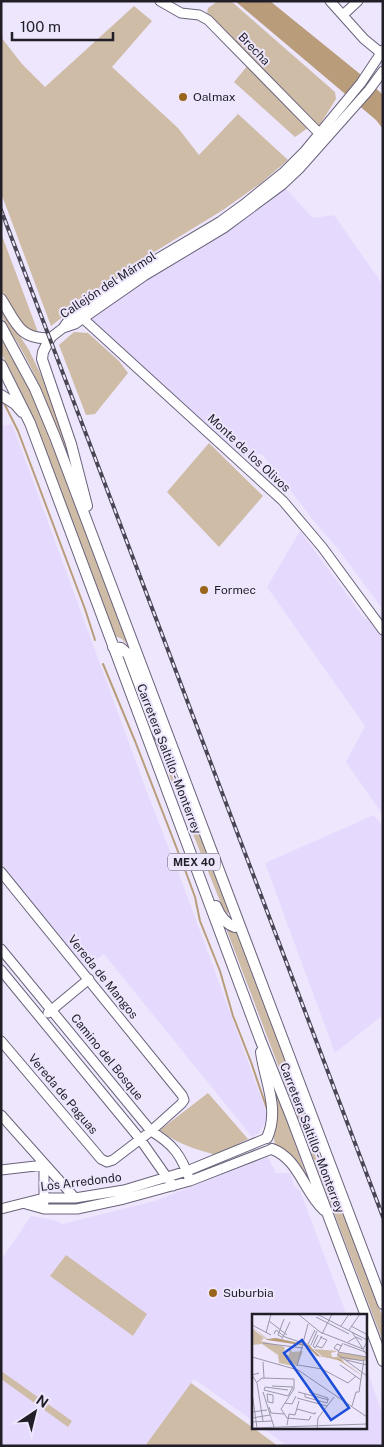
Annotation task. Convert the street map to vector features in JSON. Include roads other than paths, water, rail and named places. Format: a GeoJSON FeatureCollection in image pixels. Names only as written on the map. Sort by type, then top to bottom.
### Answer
{"type":"FeatureCollection","features":[{"type":"Feature","properties":{"kind":"main road"},"geometry":{"type":"LineString","coordinates":[[1,299],[26,334],[35,338],[50,338],[43,352],[42,360],[71,444],[88,508],[88,524]]}},
{"type":"Feature","properties":{"kind":"main road","name":"Carretera Saltillo - Monterrey"},"geometry":{"type":"LineString","coordinates":[[1,326],[35,389],[88,524],[383,1304]]}},
{"type":"Feature","properties":{"kind":"main road","name":"Carretera Saltillo - Monterrey"},"geometry":{"type":"LineString","coordinates":[[1,365],[30,423],[260,1039],[365,1314]]}},
{"type":"Feature","properties":{"kind":"main road"},"geometry":{"type":"LineString","coordinates":[[1,395],[15,404],[30,423]]}},
{"type":"Feature","properties":{"kind":"main road"},"geometry":{"type":"LineString","coordinates":[[113,646],[121,648],[128,654],[156,728],[189,793]]}},
{"type":"Feature","properties":{"kind":"main road"},"geometry":{"type":"LineString","coordinates":[[181,826],[196,854],[219,913],[228,924],[235,927],[239,926]]}},
{"type":"Feature","properties":{"kind":"main road"},"geometry":{"type":"LineString","coordinates":[[260,1039],[263,1063],[273,1106],[273,1119],[267,1138]]}},
{"type":"Feature","properties":{"kind":"main road"},"geometry":{"type":"LineString","coordinates":[[272,1149],[291,1161],[314,1199],[327,1212]]}},
{"type":"Feature","properties":{"kind":"main road","name":"Carretera Saltillo - Monterrey"},"geometry":{"type":"LineString","coordinates":[[366,1316],[383,1361]]}},
{"type":"Feature","properties":{"kind":"street","name":"Brecha"},"geometry":{"type":"LineString","coordinates":[[160,1],[181,13],[199,15],[208,20],[319,133]]}},
{"type":"Feature","properties":{"kind":"street"},"geometry":{"type":"LineString","coordinates":[[330,1],[380,54],[333,122]]}},
{"type":"Feature","properties":{"kind":"street"},"geometry":{"type":"LineString","coordinates":[[343,15],[358,1]]}},
{"type":"Feature","properties":{"kind":"street"},"geometry":{"type":"LineString","coordinates":[[333,122],[369,90],[383,71]]}},
{"type":"Feature","properties":{"kind":"street","name":"Callejón del Mármol"},"geometry":{"type":"LineString","coordinates":[[50,338],[63,328],[75,324],[80,316],[144,276],[244,205],[293,164],[319,133],[333,122]]}},
{"type":"Feature","properties":{"kind":"street","name":"Callejón del Mármol"},"geometry":{"type":"LineString","coordinates":[[200,238],[248,211],[282,185],[299,169],[333,122]]}},
{"type":"Feature","properties":{"kind":"street","name":"Monte de los Olivos"},"geometry":{"type":"LineString","coordinates":[[80,316],[282,501],[322,547],[383,630]]}},
{"type":"Feature","properties":{"kind":"street","name":"Vereda de Mangos"},"geometry":{"type":"LineString","coordinates":[[1,872],[182,1095],[184,1100],[181,1104],[151,1131]]}},
{"type":"Feature","properties":{"kind":"street","name":"Camino del Bosque"},"geometry":{"type":"LineString","coordinates":[[1,949],[151,1131],[176,1149],[182,1158],[190,1180]]}},
{"type":"Feature","properties":{"kind":"street","name":"Camino del Bosque"},"geometry":{"type":"LineString","coordinates":[[1,970],[140,1139],[173,1186]]}},
{"type":"Feature","properties":{"kind":"street"},"geometry":{"type":"LineString","coordinates":[[42,1018],[89,979]]}},
{"type":"Feature","properties":{"kind":"street","name":"Vereda de Paguas"},"geometry":{"type":"LineString","coordinates":[[1,1041],[102,1159],[107,1162],[114,1160],[140,1139]]}},
{"type":"Feature","properties":{"kind":"street"},"geometry":{"type":"LineString","coordinates":[[1,1115],[74,1198]]}},
{"type":"Feature","properties":{"kind":"street"},"geometry":{"type":"LineString","coordinates":[[140,1139],[151,1131]]}},
{"type":"Feature","properties":{"kind":"street","name":"Los Arredondo"},"geometry":{"type":"LineString","coordinates":[[25,1204],[44,1198],[74,1198],[124,1190],[187,1171],[267,1138]]}},
{"type":"Feature","properties":{"kind":"street","name":"Los Arredondo"},"geometry":{"type":"LineString","coordinates":[[25,1204],[44,1209],[76,1209],[124,1199],[173,1186],[272,1149]]}},
{"type":"Feature","properties":{"kind":"street"},"geometry":{"type":"LineString","coordinates":[[1,1170],[44,1165]]}},
{"type":"Feature","properties":{"kind":"street"},"geometry":{"type":"LineString","coordinates":[[44,1165],[44,1209]]}},
{"type":"Feature","properties":{"kind":"street"},"geometry":{"type":"LineString","coordinates":[[1,1209],[25,1204]]}},
{"type":"Feature","properties":{"kind":"waterway"},"geometry":{"type":"LineString","coordinates":[[3,401],[18,431],[95,640]]}},
{"type":"Feature","properties":{"kind":"waterway"},"geometry":{"type":"LineString","coordinates":[[103,664],[184,867],[195,897],[200,921],[220,971],[233,1016],[267,1109]]}},
{"type":"Feature","properties":{"kind":"railway"},"geometry":{"type":"LineString","coordinates":[[1,210],[383,1217]]}},
{"type":"Feature","properties":{"kind":"place","name":"Oalmax"},"geometry":{"type":"Point","coordinates":[183,97]}},
{"type":"Feature","properties":{"kind":"place","name":"Formec"},"geometry":{"type":"Point","coordinates":[204,590]}},
{"type":"Feature","properties":{"kind":"place","name":"Suburbia"},"geometry":{"type":"Point","coordinates":[213,1293]}}]}
